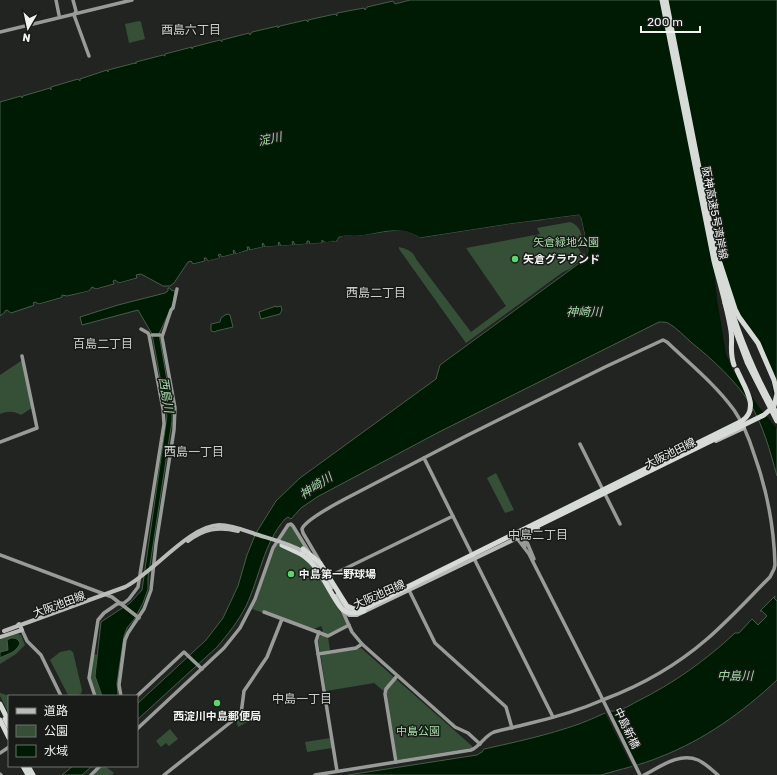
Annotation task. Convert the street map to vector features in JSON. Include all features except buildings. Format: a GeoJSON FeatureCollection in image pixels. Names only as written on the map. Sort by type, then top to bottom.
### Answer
{"type":"FeatureCollection","features":[{"type":"Feature","properties":{"kind":"highway","name":"阪神高速5号湾岸線"},"geometry":{"type":"LineString","coordinates":[[662,0],[714,261],[725,303],[747,362],[777,422]]}},
{"type":"Feature","properties":{"kind":"highway","name":"阪神高速5号湾岸線"},"geometry":{"type":"LineString","coordinates":[[666,0],[716,254],[728,301],[743,344],[755,372],[777,414]]}},
{"type":"Feature","properties":{"kind":"highway"},"geometry":{"type":"LineString","coordinates":[[716,254],[740,325]]}},
{"type":"Feature","properties":{"kind":"highway"},"geometry":{"type":"LineString","coordinates":[[725,303],[735,358]]}},
{"type":"Feature","properties":{"kind":"highway"},"geometry":{"type":"LineString","coordinates":[[735,309],[758,343],[774,380],[777,408]]}},
{"type":"Feature","properties":{"kind":"highway"},"geometry":{"type":"LineString","coordinates":[[283,544],[301,548],[313,556],[325,570],[346,606],[354,609],[361,609],[619,483],[745,419],[751,411],[751,403],[730,351],[731,335]]}},
{"type":"Feature","properties":{"kind":"highway"},"geometry":{"type":"LineString","coordinates":[[754,385],[770,414],[777,422]]}},
{"type":"Feature","properties":{"kind":"highway"},"geometry":{"type":"LineString","coordinates":[[283,544],[300,554],[315,566],[338,604],[344,610],[350,613],[358,613],[764,415],[774,406],[775,394]]}},
{"type":"Feature","properties":{"kind":"highway"},"geometry":{"type":"LineString","coordinates":[[526,526],[537,524],[602,493],[619,483],[693,450]]}},
{"type":"Feature","properties":{"kind":"highway"},"geometry":{"type":"LineString","coordinates":[[604,492],[619,483]]}},
{"type":"Feature","properties":{"kind":"highway"},"geometry":{"type":"LineString","coordinates":[[0,704],[8,718]]}},
{"type":"Feature","properties":{"kind":"highway"},"geometry":{"type":"LineString","coordinates":[[0,710],[8,725]]}},
{"type":"Feature","properties":{"kind":"highway"},"geometry":{"type":"LineString","coordinates":[[0,715],[8,731]]}},
{"type":"Feature","properties":{"kind":"highway"},"geometry":{"type":"LineString","coordinates":[[0,720],[8,736]]}},
{"type":"Feature","properties":{"kind":"highway"},"geometry":{"type":"LineString","coordinates":[[0,726],[8,741]]}},
{"type":"Feature","properties":{"kind":"highway"},"geometry":{"type":"LineString","coordinates":[[31,767],[34,775]]}},
{"type":"Feature","properties":{"kind":"main road","name":"大阪池田線"},"geometry":{"type":"LineString","coordinates":[[334,591],[346,613],[353,616],[521,537],[740,420]]}},
{"type":"Feature","properties":{"kind":"main road","name":"大阪池田線"},"geometry":{"type":"LineString","coordinates":[[1,633],[42,621],[126,589],[144,578],[189,541],[208,530],[222,528],[283,544],[301,552],[312,559],[320,569],[345,609],[352,611],[357,610],[526,526],[744,428]]}},
{"type":"Feature","properties":{"kind":"main road"},"geometry":{"type":"LineString","coordinates":[[1,633],[19,624],[22,630]]}},
{"type":"Feature","properties":{"kind":"street"},"geometry":{"type":"LineString","coordinates":[[56,0],[59,15]]}},
{"type":"Feature","properties":{"kind":"street"},"geometry":{"type":"LineString","coordinates":[[73,0],[74,15],[89,56]]}},
{"type":"Feature","properties":{"kind":"street"},"geometry":{"type":"LineString","coordinates":[[0,30],[123,0]]}},
{"type":"Feature","properties":{"kind":"street"},"geometry":{"type":"LineString","coordinates":[[108,4],[132,0]]}},
{"type":"Feature","properties":{"kind":"street"},"geometry":{"type":"LineString","coordinates":[[0,30],[75,12]]}},
{"type":"Feature","properties":{"kind":"street"},"geometry":{"type":"LineString","coordinates":[[121,695],[119,685],[125,640],[144,609],[151,590],[156,544],[174,430],[175,408],[162,337],[173,308],[177,289]]}},
{"type":"Feature","properties":{"kind":"street"},"geometry":{"type":"LineString","coordinates":[[123,605],[136,591],[139,584],[164,416],[149,335],[141,329]]}},
{"type":"Feature","properties":{"kind":"street"},"geometry":{"type":"LineString","coordinates":[[152,335],[160,335]]}},
{"type":"Feature","properties":{"kind":"street"},"geometry":{"type":"LineString","coordinates":[[315,775],[470,750],[476,748],[485,737],[491,734],[553,717],[605,700],[648,680],[669,667],[706,640],[770,577],[775,565],[772,520],[758,465],[740,420],[724,397],[667,342],[661,340],[343,500],[303,526],[302,533],[314,554],[330,576],[343,600]]}},
{"type":"Feature","properties":{"kind":"street"},"geometry":{"type":"LineString","coordinates":[[0,442],[37,428],[22,356]]}},
{"type":"Feature","properties":{"kind":"street"},"geometry":{"type":"LineString","coordinates":[[580,444],[620,524]]}},
{"type":"Feature","properties":{"kind":"street"},"geometry":{"type":"LineString","coordinates":[[424,458],[553,717]]}},
{"type":"Feature","properties":{"kind":"street"},"geometry":{"type":"LineString","coordinates":[[330,576],[453,516]]}},
{"type":"Feature","properties":{"kind":"street"},"geometry":{"type":"LineString","coordinates":[[138,728],[224,648],[246,619],[258,592],[273,548],[289,524],[293,526],[338,603],[355,636],[362,644],[455,727],[468,733],[480,744]]}},
{"type":"Feature","properties":{"kind":"street"},"geometry":{"type":"LineString","coordinates":[[526,526],[521,532],[521,537],[546,586]]}},
{"type":"Feature","properties":{"kind":"street"},"geometry":{"type":"LineString","coordinates":[[513,533],[521,537],[546,586]]}},
{"type":"Feature","properties":{"kind":"street"},"geometry":{"type":"LineString","coordinates":[[0,555],[112,597],[138,618]]}},
{"type":"Feature","properties":{"kind":"street"},"geometry":{"type":"LineString","coordinates":[[407,586],[435,643],[506,707],[512,728]]}},
{"type":"Feature","properties":{"kind":"street","name":"中島新橋"},"geometry":{"type":"LineString","coordinates":[[546,586],[640,775]]}},
{"type":"Feature","properties":{"kind":"street"},"geometry":{"type":"LineString","coordinates":[[96,695],[89,678],[98,620],[104,613],[117,604],[123,605]]}},
{"type":"Feature","properties":{"kind":"street"},"geometry":{"type":"LineString","coordinates":[[264,612],[329,636],[349,625]]}},
{"type":"Feature","properties":{"kind":"street"},"geometry":{"type":"LineString","coordinates":[[164,775],[198,747],[211,739],[241,713],[244,691],[267,656],[282,619]]}},
{"type":"Feature","properties":{"kind":"street"},"geometry":{"type":"LineString","coordinates":[[22,630],[27,641],[41,655],[61,695]]}},
{"type":"Feature","properties":{"kind":"street"},"geometry":{"type":"LineString","coordinates":[[319,632],[316,640],[337,771]]}},
{"type":"Feature","properties":{"kind":"street"},"geometry":{"type":"LineString","coordinates":[[318,654],[356,648],[362,644]]}},
{"type":"Feature","properties":{"kind":"street"},"geometry":{"type":"LineString","coordinates":[[138,695],[184,652],[201,668]]}},
{"type":"Feature","properties":{"kind":"street"},"geometry":{"type":"LineString","coordinates":[[396,762],[385,694],[386,689],[398,676]]}},
{"type":"Feature","properties":{"kind":"street"},"geometry":{"type":"LineString","coordinates":[[644,775],[680,758],[687,758],[698,760],[718,775]]}},
{"type":"Feature","properties":{"kind":"street"},"geometry":{"type":"LineString","coordinates":[[91,775],[99,767]]}},
{"type":"Feature","properties":{"kind":"green space"},"geometry":{"type":"Polygon","coordinates":[[[139,21],[141,22],[145,39],[129,43],[125,24],[139,21]]]}},
{"type":"Feature","properties":{"kind":"green space","name":"矢倉緑地公園"},"geometry":{"type":"Polygon","coordinates":[[[570,222],[578,227],[582,236],[585,256],[570,269],[563,272],[466,343],[399,249],[399,247],[405,249],[413,254],[471,332],[506,306],[466,248],[540,234],[537,228],[570,222]]]}},
{"type":"Feature","properties":{"kind":"green space"},"geometry":{"type":"Polygon","coordinates":[[[21,361],[23,362],[32,408],[21,415],[10,412],[0,414],[0,375],[21,361]]]}},
{"type":"Feature","properties":{"kind":"green space"},"geometry":{"type":"Polygon","coordinates":[[[496,473],[514,510],[505,513],[487,478],[496,473]]]}},
{"type":"Feature","properties":{"kind":"green space"},"geometry":{"type":"Polygon","coordinates":[[[289,525],[293,526],[347,624],[328,635],[322,632],[323,630],[321,626],[314,629],[252,609],[274,550],[289,525]]]}},
{"type":"Feature","properties":{"kind":"green space"},"geometry":{"type":"Polygon","coordinates":[[[18,634],[21,635],[25,645],[16,654],[0,664],[0,638],[18,634]]]}},
{"type":"Feature","properties":{"kind":"green space"},"geometry":{"type":"Polygon","coordinates":[[[322,635],[328,637],[330,650],[321,652],[318,641],[322,635]]]}},
{"type":"Feature","properties":{"kind":"green space","name":"中島公園"},"geometry":{"type":"Polygon","coordinates":[[[361,648],[472,746],[472,748],[398,760],[386,693],[374,683],[326,691],[321,657],[322,655],[361,648]]]}},
{"type":"Feature","properties":{"kind":"green space"},"geometry":{"type":"Polygon","coordinates":[[[70,650],[73,652],[82,690],[81,694],[68,695],[50,660],[60,652],[70,650]]]}},
{"type":"Feature","properties":{"kind":"green space"},"geometry":{"type":"Polygon","coordinates":[[[93,654],[98,655],[95,676],[102,695],[97,695],[90,678],[93,654]]]}},
{"type":"Feature","properties":{"kind":"green space"},"geometry":{"type":"Polygon","coordinates":[[[0,693],[8,695],[8,712],[0,693]]]}},
{"type":"Feature","properties":{"kind":"green space"},"geometry":{"type":"Polygon","coordinates":[[[243,712],[245,712],[249,721],[238,727],[236,719],[243,712]]]}},
{"type":"Feature","properties":{"kind":"green space"},"geometry":{"type":"Polygon","coordinates":[[[170,729],[178,739],[169,746],[166,743],[161,747],[156,741],[170,729]]]}},
{"type":"Feature","properties":{"kind":"green space"},"geometry":{"type":"Polygon","coordinates":[[[330,738],[332,748],[307,752],[305,742],[330,738]]]}},
{"type":"Feature","properties":{"kind":"green space"},"geometry":{"type":"Polygon","coordinates":[[[101,767],[106,767],[114,773],[112,775],[94,775],[94,773],[101,767]]]}},
{"type":"Feature","properties":{"kind":"water"},"geometry":{"type":"Polygon","coordinates":[[[410,0],[777,0],[777,476],[769,447],[754,410],[737,386],[723,370],[678,330],[668,323],[659,322],[439,432],[317,497],[301,508],[291,519],[288,517],[285,519],[272,539],[251,595],[233,628],[217,647],[138,719],[138,703],[206,640],[223,618],[238,586],[247,555],[256,533],[276,501],[300,478],[436,379],[440,365],[581,262],[588,251],[581,218],[579,215],[420,238],[405,232],[391,231],[360,236],[342,236],[339,237],[336,242],[333,241],[326,243],[322,240],[322,243],[310,244],[309,241],[307,241],[307,244],[295,245],[293,241],[293,245],[281,246],[279,242],[279,246],[265,247],[263,243],[263,247],[250,250],[249,247],[247,247],[248,250],[236,254],[234,250],[234,254],[222,257],[220,254],[218,255],[220,258],[208,261],[204,258],[205,261],[193,264],[191,261],[188,262],[174,283],[170,286],[163,286],[141,274],[136,275],[137,278],[119,283],[115,280],[113,281],[114,284],[96,289],[92,287],[89,291],[67,296],[62,295],[60,298],[39,304],[35,302],[32,306],[11,313],[7,310],[0,316],[0,102],[21,96],[22,98],[23,96],[50,88],[51,90],[51,87],[78,79],[80,81],[80,79],[107,70],[108,72],[108,70],[136,64],[136,62],[163,55],[165,56],[165,54],[192,47],[192,49],[193,47],[220,40],[222,42],[222,40],[249,33],[250,35],[252,32],[278,26],[278,28],[280,26],[306,20],[308,22],[308,20],[335,14],[337,16],[337,13],[364,8],[365,10],[367,7],[393,1],[395,4],[410,0]]]}},
{"type":"Feature","properties":{"kind":"water","name":"西島川"},"geometry":{"type":"Polygon","coordinates":[[[168,288],[170,288],[171,290],[175,291],[173,304],[159,334],[172,409],[172,421],[148,578],[148,589],[143,603],[135,618],[127,628],[124,636],[117,683],[118,695],[102,695],[95,676],[101,622],[130,603],[142,590],[167,416],[152,334],[138,310],[82,325],[80,317],[168,291],[168,288]]]}},
{"type":"Feature","properties":{"kind":"water"},"geometry":{"type":"Polygon","coordinates":[[[276,306],[281,306],[282,310],[280,314],[261,319],[259,312],[276,306]]]}},
{"type":"Feature","properties":{"kind":"water"},"geometry":{"type":"Polygon","coordinates":[[[228,314],[230,315],[233,327],[215,332],[211,331],[211,324],[220,322],[221,318],[228,314]]]}},
{"type":"Feature","properties":{"kind":"water","name":"中島川"},"geometry":{"type":"Polygon","coordinates":[[[775,596],[774,598],[777,601],[777,680],[737,714],[707,734],[660,757],[638,765],[601,775],[348,775],[477,755],[484,749],[556,732],[610,711],[617,711],[650,695],[688,671],[735,633],[739,633],[752,619],[758,625],[767,616],[760,611],[775,596]]]}},
{"type":"Feature","properties":{"kind":"water"},"geometry":{"type":"Polygon","coordinates":[[[11,638],[17,639],[20,644],[13,652],[0,658],[0,652],[8,650],[7,640],[11,638]]]}},
{"type":"Feature","properties":{"kind":"water"},"geometry":{"type":"Polygon","coordinates":[[[72,767],[91,767],[82,775],[62,775],[72,767]]]}},
{"type":"Feature","properties":{"kind":"pier"},"geometry":{"type":"Polygon","coordinates":[[[579,215],[581,218],[588,251],[587,257],[581,262],[581,258],[585,256],[586,253],[582,254],[578,248],[578,239],[583,236],[578,217],[578,220],[575,222],[561,219],[561,222],[546,225],[541,220],[522,224],[521,228],[504,230],[503,227],[481,230],[480,234],[464,237],[462,233],[421,240],[400,232],[361,237],[338,238],[343,236],[357,236],[401,230],[421,238],[510,224],[579,215]]]}},
{"type":"Feature","properties":{"kind":"pier"},"geometry":{"type":"Polygon","coordinates":[[[337,241],[336,244],[332,243],[326,245],[324,243],[323,245],[262,248],[202,263],[201,265],[191,265],[263,247],[337,241]]]}},
{"type":"Feature","properties":{"kind":"pier"},"geometry":{"type":"Polygon","coordinates":[[[714,270],[741,322],[755,340],[771,376],[773,393],[777,404],[777,429],[759,407],[736,372],[734,373],[726,354],[714,270]]]}},
{"type":"Feature","properties":{"kind":"pier"},"geometry":{"type":"Polygon","coordinates":[[[139,278],[95,291],[94,290],[139,278]]]}},
{"type":"Feature","properties":{"kind":"pier"},"geometry":{"type":"Polygon","coordinates":[[[93,290],[91,292],[67,298],[65,297],[93,290]]]}},
{"type":"Feature","properties":{"kind":"pier"},"geometry":{"type":"Polygon","coordinates":[[[63,298],[38,306],[37,305],[63,298]]]}},
{"type":"Feature","properties":{"kind":"pier"},"geometry":{"type":"Polygon","coordinates":[[[609,709],[638,767],[633,768],[604,711],[609,709]]]}},
{"type":"Feature","properties":{"kind":"place","name":"矢倉グラウンド"},"geometry":{"type":"Point","coordinates":[515,259]}},
{"type":"Feature","properties":{"kind":"place","name":"中島第一野球場"},"geometry":{"type":"Point","coordinates":[291,574]}},
{"type":"Feature","properties":{"kind":"place","name":"西淀川中島郵便局"},"geometry":{"type":"Point","coordinates":[217,703]}},
{"type":"Feature","properties":{"kind":"district","name":"酉島六丁目"},"geometry":{"type":"Point","coordinates":[191,30]}},
{"type":"Feature","properties":{"kind":"district","name":"西島二丁目"},"geometry":{"type":"Point","coordinates":[376,293]}},
{"type":"Feature","properties":{"kind":"district","name":"百島二丁目"},"geometry":{"type":"Point","coordinates":[103,344]}},
{"type":"Feature","properties":{"kind":"district","name":"西島一丁目"},"geometry":{"type":"Point","coordinates":[194,452]}},
{"type":"Feature","properties":{"kind":"district","name":"中島二丁目"},"geometry":{"type":"Point","coordinates":[538,535]}},
{"type":"Feature","properties":{"kind":"district","name":"中島一丁目"},"geometry":{"type":"Point","coordinates":[302,699]}},
{"type":"Feature","properties":{"kind":"water label","name":"淀川"},"geometry":{"type":"Point","coordinates":[270,139]}},
{"type":"Feature","properties":{"kind":"water label","name":"神崎川"},"geometry":{"type":"Point","coordinates":[584,312]}},
{"type":"Feature","properties":{"kind":"water label","name":"神崎川"},"geometry":{"type":"Point","coordinates":[316,486]}}]}
